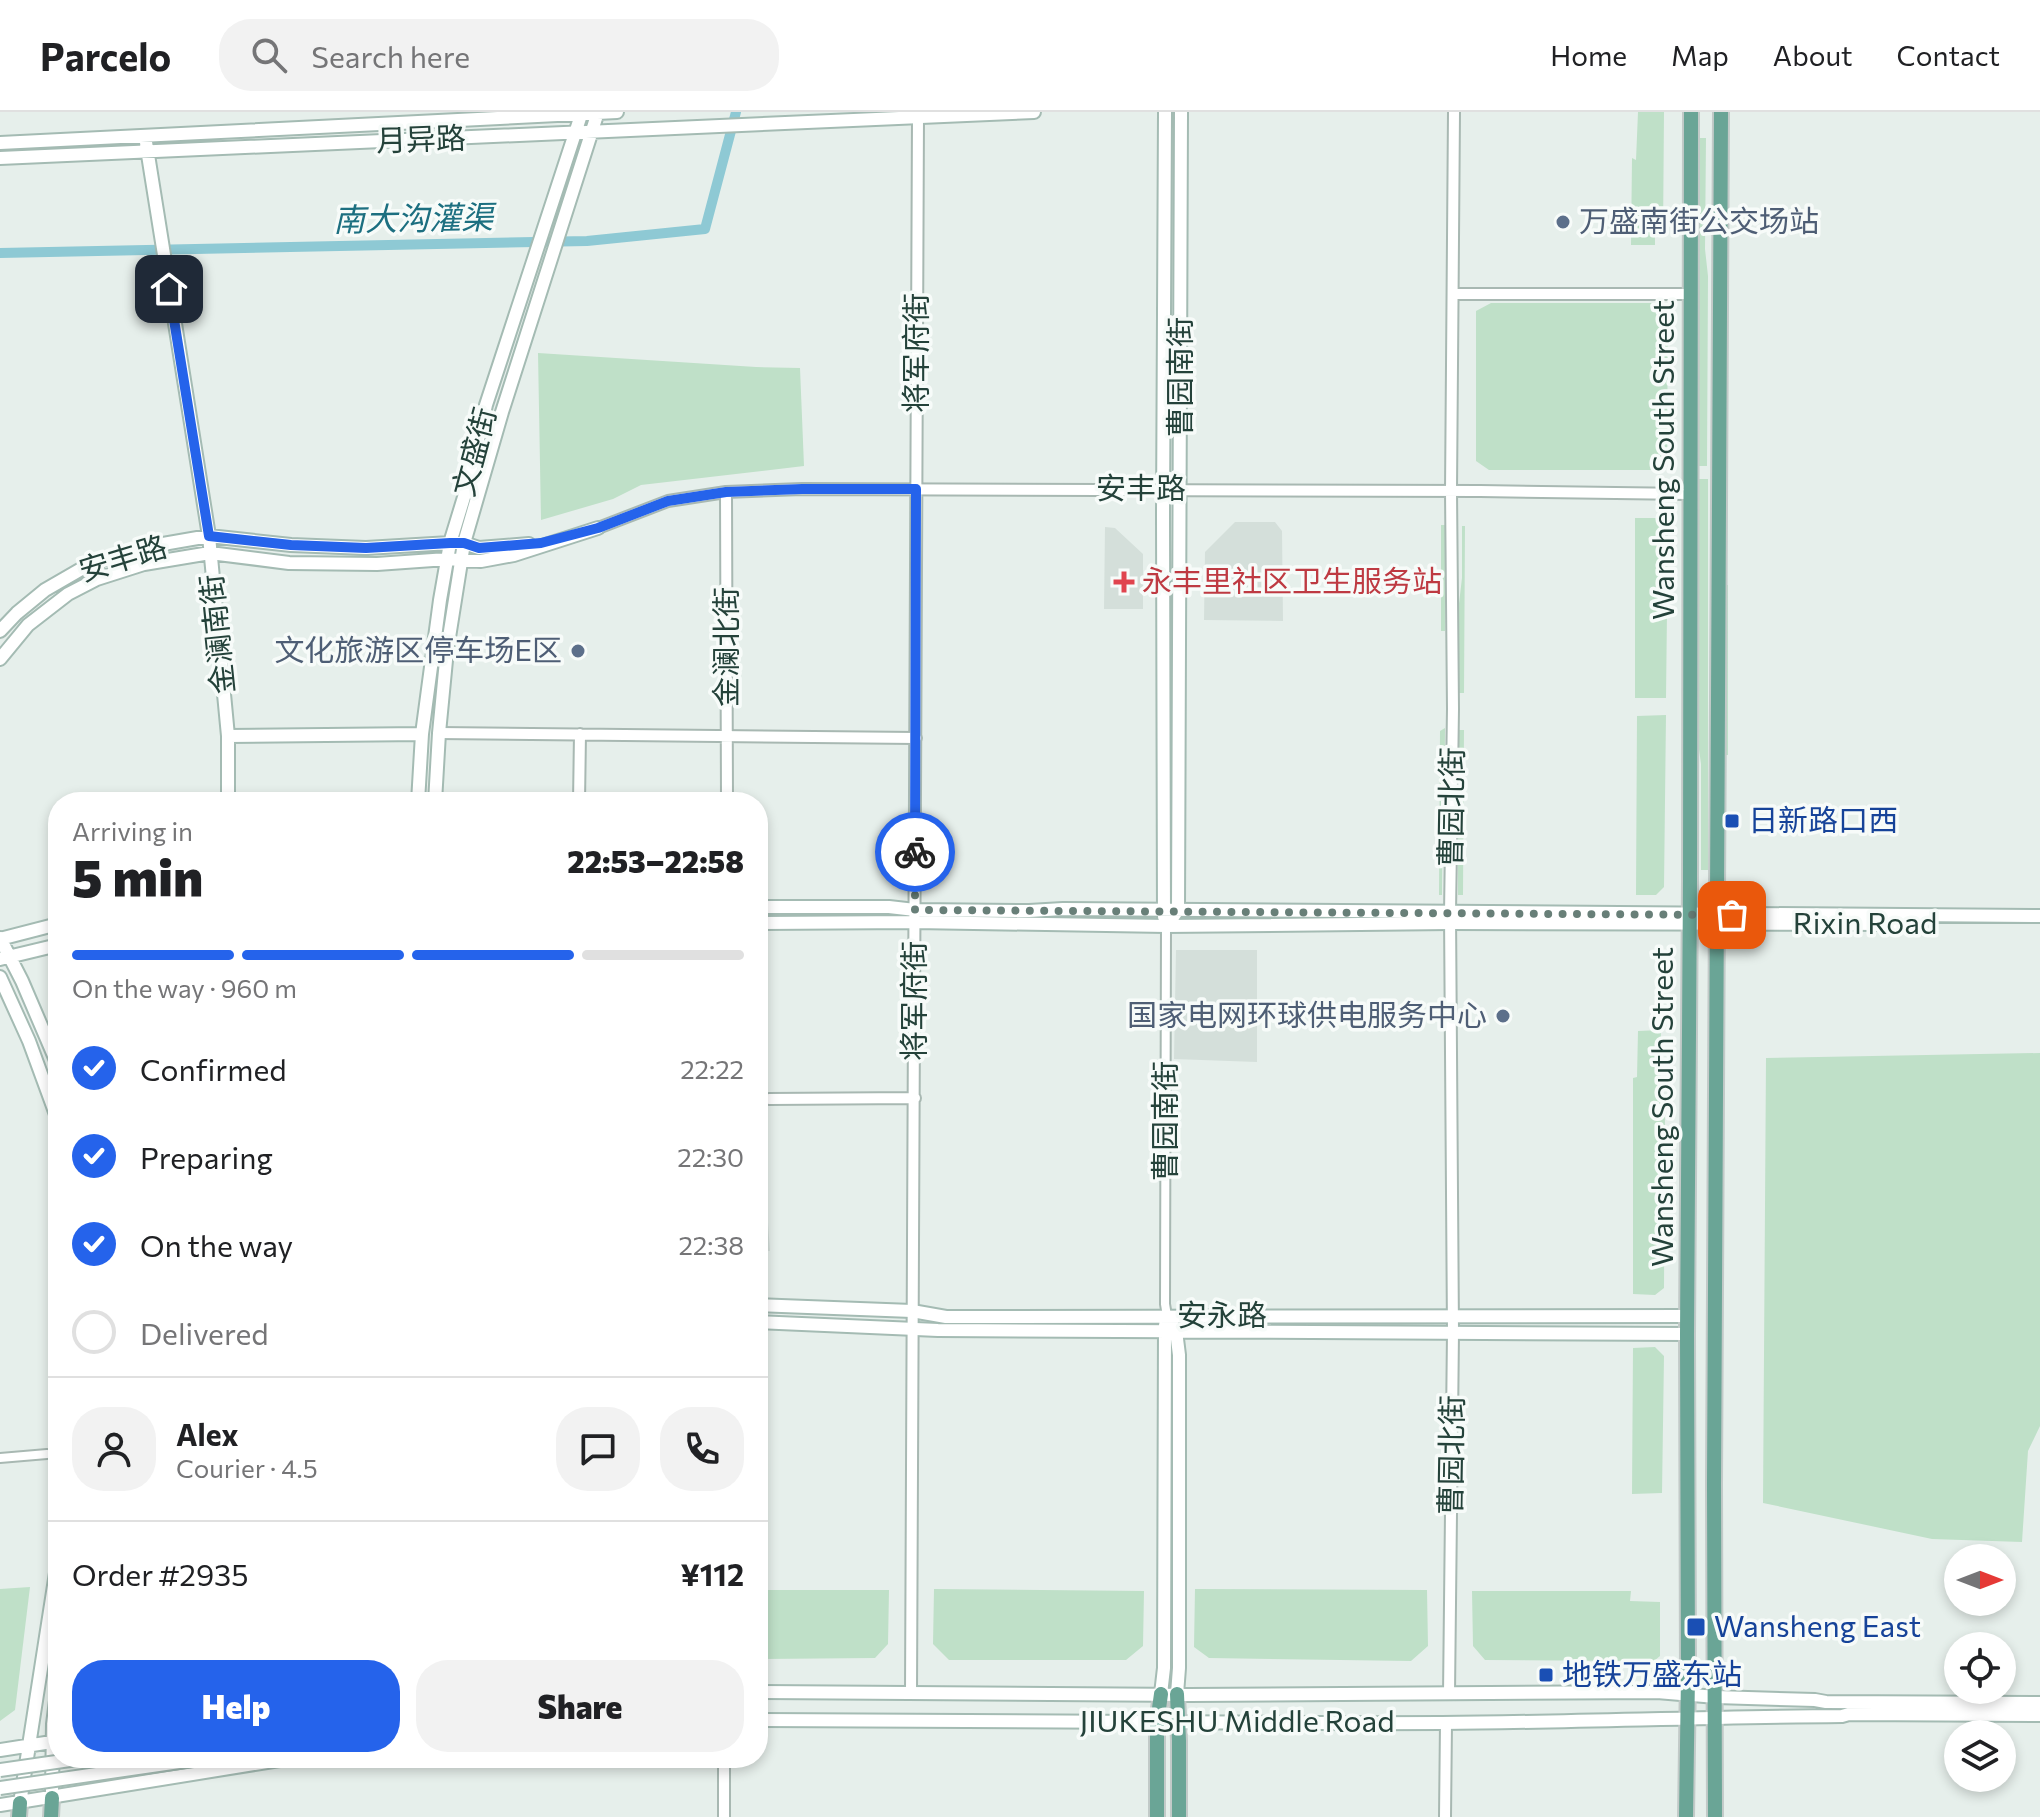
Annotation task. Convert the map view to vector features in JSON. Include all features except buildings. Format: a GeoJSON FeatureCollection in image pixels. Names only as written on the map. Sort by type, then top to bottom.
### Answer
{"type":"FeatureCollection","features":[{"type":"Feature","properties":{"kind":"main road","name":"文盛街"},"geometry":{"type":"LineString","coordinates":[[436,792],[447,650],[464,543],[502,412],[598,112]]}},
{"type":"Feature","properties":{"kind":"main road","name":"月异路"},"geometry":{"type":"LineString","coordinates":[[0,143],[617,112]]}},
{"type":"Feature","properties":{"kind":"main road","name":"月异路"},"geometry":{"type":"LineString","coordinates":[[0,158],[1034,112]]}},
{"type":"Feature","properties":{"kind":"main road","name":"曹园南街"},"geometry":{"type":"LineString","coordinates":[[1165,112],[1163,910],[1166,926]]}},
{"type":"Feature","properties":{"kind":"main road","name":"曹园南街"},"geometry":{"type":"LineString","coordinates":[[1178,910],[1181,112]]}},
{"type":"Feature","properties":{"kind":"main road","name":"Wansheng South Street"},"geometry":{"type":"LineString","coordinates":[[1686,1817],[1691,112]]}},
{"type":"Feature","properties":{"kind":"main road","name":"Wansheng South Street"},"geometry":{"type":"LineString","coordinates":[[1715,1817],[1721,112]]}},
{"type":"Feature","properties":{"kind":"main road","name":"文盛街"},"geometry":{"type":"LineString","coordinates":[[419,792],[422,734],[450,543],[468,484],[486,405],[582,114]]}},
{"type":"Feature","properties":{"kind":"main road","name":"金澜南街"},"geometry":{"type":"LineString","coordinates":[[145,136],[209,536],[228,736],[228,792]]}},
{"type":"Feature","properties":{"kind":"main road","name":"安丰路"},"geometry":{"type":"LineString","coordinates":[[0,631],[45,590],[90,564],[132,550],[209,536],[291,545],[366,548],[464,543],[479,548],[541,543],[598,528]]}},
{"type":"Feature","properties":{"kind":"main road","name":"安丰路"},"geometry":{"type":"LineString","coordinates":[[0,659],[42,613],[82,586],[128,568],[210,553],[289,563],[481,561],[514,555],[598,528]]}},
{"type":"Feature","properties":{"kind":"main road"},"geometry":{"type":"LineString","coordinates":[[228,736],[422,734]]}},
{"type":"Feature","properties":{"kind":"main road"},"geometry":{"type":"LineString","coordinates":[[768,907],[889,907],[915,916],[1166,926],[1450,918]]}},
{"type":"Feature","properties":{"kind":"main road"},"geometry":{"type":"LineString","coordinates":[[768,923],[1163,910],[1450,918]]}},
{"type":"Feature","properties":{"kind":"main road"},"geometry":{"type":"LineString","coordinates":[[1166,926],[1178,910]]}},
{"type":"Feature","properties":{"kind":"main road"},"geometry":{"type":"LineString","coordinates":[[1716,919],[2040,916]]}},
{"type":"Feature","properties":{"kind":"main road","name":"Rixin Road"},"geometry":{"type":"LineString","coordinates":[[1450,918],[2040,924]]}},
{"type":"Feature","properties":{"kind":"main road"},"geometry":{"type":"LineString","coordinates":[[48,927],[0,939],[5,958],[48,1045]]}},
{"type":"Feature","properties":{"kind":"main road"},"geometry":{"type":"LineString","coordinates":[[5,958],[48,947]]}},
{"type":"Feature","properties":{"kind":"main road"},"geometry":{"type":"LineString","coordinates":[[0,977],[48,1093]]}},
{"type":"Feature","properties":{"kind":"main road","name":"安永路"},"geometry":{"type":"LineString","coordinates":[[768,1305],[912,1311],[946,1317],[1687,1316]]}},
{"type":"Feature","properties":{"kind":"main road","name":"曹园南街"},"geometry":{"type":"LineString","coordinates":[[1167,1316],[1179,1370],[1177,1694]]}},
{"type":"Feature","properties":{"kind":"main road","name":"安永路"},"geometry":{"type":"LineString","coordinates":[[768,1322],[938,1330],[1687,1334]]}},
{"type":"Feature","properties":{"kind":"main road","name":"曹园南街"},"geometry":{"type":"LineString","coordinates":[[1161,1694],[1170,1331]]}},
{"type":"Feature","properties":{"kind":"main road"},"geometry":{"type":"LineString","coordinates":[[20,1810],[48,1624]]}},
{"type":"Feature","properties":{"kind":"main road","name":"JIUKESHU Middle Road"},"geometry":{"type":"LineString","coordinates":[[768,1692],[1657,1692],[1716,1697]]}},
{"type":"Feature","properties":{"kind":"main road"},"geometry":{"type":"LineString","coordinates":[[1157,1817],[1157,1723],[1161,1694]]}},
{"type":"Feature","properties":{"kind":"main road"},"geometry":{"type":"LineString","coordinates":[[1177,1694],[1179,1817]]}},
{"type":"Feature","properties":{"kind":"main road"},"geometry":{"type":"LineString","coordinates":[[1716,1697],[1826,1702],[2040,1703]]}},
{"type":"Feature","properties":{"kind":"main road"},"geometry":{"type":"LineString","coordinates":[[1716,1718],[1849,1714],[2040,1715]]}},
{"type":"Feature","properties":{"kind":"main road","name":"JIUKESHU Middle Road"},"geometry":{"type":"LineString","coordinates":[[768,1720],[1446,1723],[1716,1718]]}},
{"type":"Feature","properties":{"kind":"main road"},"geometry":{"type":"LineString","coordinates":[[0,1750],[48,1743]]}},
{"type":"Feature","properties":{"kind":"main road"},"geometry":{"type":"LineString","coordinates":[[0,1770],[48,1763]]}},
{"type":"Feature","properties":{"kind":"main road"},"geometry":{"type":"LineString","coordinates":[[51,1817],[54,1768]]}},
{"type":"Feature","properties":{"kind":"main road"},"geometry":{"type":"LineString","coordinates":[[0,1788],[138,1768]]}},
{"type":"Feature","properties":{"kind":"main road"},"geometry":{"type":"LineString","coordinates":[[0,1805],[20,1810],[52,1798],[227,1768]]}},
{"type":"Feature","properties":{"kind":"street","name":"曹园北街"},"geometry":{"type":"LineString","coordinates":[[1449,1694],[1453,1332],[1450,918],[1454,112]]}},
{"type":"Feature","properties":{"kind":"street","name":"将军府街"},"geometry":{"type":"LineString","coordinates":[[911,1694],[918,117]]}},
{"type":"Feature","properties":{"kind":"street"},"geometry":{"type":"LineString","coordinates":[[1453,294],[1690,294]]}},
{"type":"Feature","properties":{"kind":"street","name":"安丰路"},"geometry":{"type":"LineString","coordinates":[[598,528],[668,501],[726,492],[802,489],[1689,494]]}},
{"type":"Feature","properties":{"kind":"street","name":"金澜北街"},"geometry":{"type":"LineString","coordinates":[[726,492],[727,792]]}},
{"type":"Feature","properties":{"kind":"street"},"geometry":{"type":"LineString","coordinates":[[439,733],[916,738]]}},
{"type":"Feature","properties":{"kind":"street"},"geometry":{"type":"LineString","coordinates":[[579,792],[580,734]]}},
{"type":"Feature","properties":{"kind":"street","name":"曹园南街"},"geometry":{"type":"LineString","coordinates":[[1166,926],[1167,1316]]}},
{"type":"Feature","properties":{"kind":"street"},"geometry":{"type":"LineString","coordinates":[[769,1099],[915,1098]]}},
{"type":"Feature","properties":{"kind":"street"},"geometry":{"type":"LineString","coordinates":[[0,1458],[47,1454]]}},
{"type":"Feature","properties":{"kind":"street"},"geometry":{"type":"LineString","coordinates":[[1445,1817],[1446,1723]]}},
{"type":"Feature","properties":{"kind":"street"},"geometry":{"type":"LineString","coordinates":[[724,1768],[724,1817]]}},
{"type":"Feature","properties":{"kind":"shaded area"},"geometry":{"type":"Polygon","coordinates":[[[1235,522],[1275,522],[1282,531],[1283,621],[1204,620],[1205,552],[1235,522]]]}},
{"type":"Feature","properties":{"kind":"shaded area","name":"永丰里社区卫生服务站"},"geometry":{"type":"Polygon","coordinates":[[[1105,527],[1115,528],[1143,554],[1143,609],[1104,609],[1105,527]]]}},
{"type":"Feature","properties":{"kind":"shaded area"},"geometry":{"type":"Polygon","coordinates":[[[1176,950],[1257,950],[1257,1062],[1174,1059],[1176,950]]]}},
{"type":"Feature","properties":{"kind":"green space"},"geometry":{"type":"Polygon","coordinates":[[[1638,112],[1664,112],[1663,236],[1655,236],[1655,245],[1631,245],[1632,158],[1636,160],[1638,112]]]}},
{"type":"Feature","properties":{"kind":"green space"},"geometry":{"type":"Polygon","coordinates":[[[1700,138],[1706,138],[1707,466],[1698,466],[1700,138]]]}},
{"type":"Feature","properties":{"kind":"green space"},"geometry":{"type":"Polygon","coordinates":[[[1491,303],[1668,303],[1667,465],[1663,470],[1489,470],[1476,461],[1476,311],[1491,303]]]}},
{"type":"Feature","properties":{"kind":"green space"},"geometry":{"type":"Polygon","coordinates":[[[538,353],[800,368],[804,466],[641,485],[613,499],[541,520],[538,353]]]}},
{"type":"Feature","properties":{"kind":"green space"},"geometry":{"type":"Polygon","coordinates":[[[1698,479],[1708,479],[1708,870],[1701,870],[1701,764],[1697,735],[1698,479]]]}},
{"type":"Feature","properties":{"kind":"green space"},"geometry":{"type":"Polygon","coordinates":[[[1635,518],[1660,518],[1668,525],[1666,698],[1635,698],[1635,518]]]}},
{"type":"Feature","properties":{"kind":"green space"},"geometry":{"type":"Polygon","coordinates":[[[1441,525],[1445,525],[1445,631],[1441,631],[1441,525]]]}},
{"type":"Feature","properties":{"kind":"green space"},"geometry":{"type":"Polygon","coordinates":[[[1462,526],[1465,526],[1464,693],[1458,693],[1458,612],[1462,578],[1462,526]]]}},
{"type":"Feature","properties":{"kind":"green space"},"geometry":{"type":"Polygon","coordinates":[[[1725,585],[1728,585],[1728,755],[1725,755],[1725,585]]]}},
{"type":"Feature","properties":{"kind":"green space"},"geometry":{"type":"Polygon","coordinates":[[[1666,715],[1664,887],[1656,895],[1636,895],[1637,716],[1666,715]]]}},
{"type":"Feature","properties":{"kind":"green space"},"geometry":{"type":"Polygon","coordinates":[[[1445,728],[1442,895],[1439,895],[1440,731],[1445,728]]]}},
{"type":"Feature","properties":{"kind":"green space"},"geometry":{"type":"Polygon","coordinates":[[[1458,730],[1464,730],[1463,895],[1458,895],[1458,730]]]}},
{"type":"Feature","properties":{"kind":"green space"},"geometry":{"type":"Polygon","coordinates":[[[1661,1030],[1660,1071],[1665,1109],[1664,1288],[1655,1295],[1633,1294],[1633,1078],[1637,1077],[1638,1031],[1661,1030]]]}},
{"type":"Feature","properties":{"kind":"green space"},"geometry":{"type":"Polygon","coordinates":[[[2040,1053],[2040,1426],[2028,1451],[2022,1542],[1932,1539],[1763,1503],[1766,1058],[2040,1053]]]}},
{"type":"Feature","properties":{"kind":"green space"},"geometry":{"type":"Polygon","coordinates":[[[1655,1347],[1664,1356],[1662,1493],[1632,1494],[1633,1348],[1655,1347]]]}},
{"type":"Feature","properties":{"kind":"green space"},"geometry":{"type":"Polygon","coordinates":[[[30,1587],[15,1710],[0,1721],[0,1589],[30,1587]]]}},
{"type":"Feature","properties":{"kind":"green space"},"geometry":{"type":"Polygon","coordinates":[[[934,1589],[1144,1591],[1143,1646],[1126,1660],[949,1660],[933,1644],[934,1589]]]}},
{"type":"Feature","properties":{"kind":"green space"},"geometry":{"type":"Polygon","coordinates":[[[1195,1589],[1427,1590],[1428,1646],[1411,1661],[1209,1658],[1194,1647],[1195,1589]]]}},
{"type":"Feature","properties":{"kind":"green space"},"geometry":{"type":"Polygon","coordinates":[[[768,1590],[889,1590],[888,1644],[875,1658],[768,1659],[768,1590]]]}},
{"type":"Feature","properties":{"kind":"green space"},"geometry":{"type":"Polygon","coordinates":[[[1472,1591],[1631,1591],[1630,1601],[1660,1602],[1660,1656],[1654,1661],[1485,1660],[1473,1646],[1472,1591]]]}},
{"type":"Feature","properties":{"kind":"waterway","name":"南大沟灌渠"},"geometry":{"type":"LineString","coordinates":[[0,253],[587,241],[705,229],[736,112]]}},
{"type":"Feature","properties":{"kind":"way so far"},"geometry":{"type":"LineString","coordinates":[[915,852],[915,910],[1732,915]]}},
{"type":"Feature","properties":{"kind":"place","name":"万盛南街公交场站"},"geometry":{"type":"Point","coordinates":[1563,222]}},
{"type":"Feature","properties":{"kind":"place","name":"永丰里社区卫生服务站"},"geometry":{"type":"Point","coordinates":[1124,582]}},
{"type":"Feature","properties":{"kind":"place","name":"文化旅游区停车场E区"},"geometry":{"type":"Point","coordinates":[578,651]}},
{"type":"Feature","properties":{"kind":"place","name":"日新路口西"},"geometry":{"type":"Point","coordinates":[1732,821]}},
{"type":"Feature","properties":{"kind":"place","name":"国家电网环球供电服务中心"},"geometry":{"type":"Point","coordinates":[1503,1016]}},
{"type":"Feature","properties":{"kind":"place","name":"Wansheng East"},"geometry":{"type":"Point","coordinates":[1696,1627]}},
{"type":"Feature","properties":{"kind":"place","name":"地铁万盛东站"},"geometry":{"type":"Point","coordinates":[1546,1675]}},
{"type":"Feature","properties":{"kind":"route"},"geometry":{"type":"LineString","coordinates":[[169,289],[209,536],[291,545],[366,548],[464,543],[479,548],[541,543],[598,528],[668,501],[726,492],[916,489],[915,852]]}}]}
